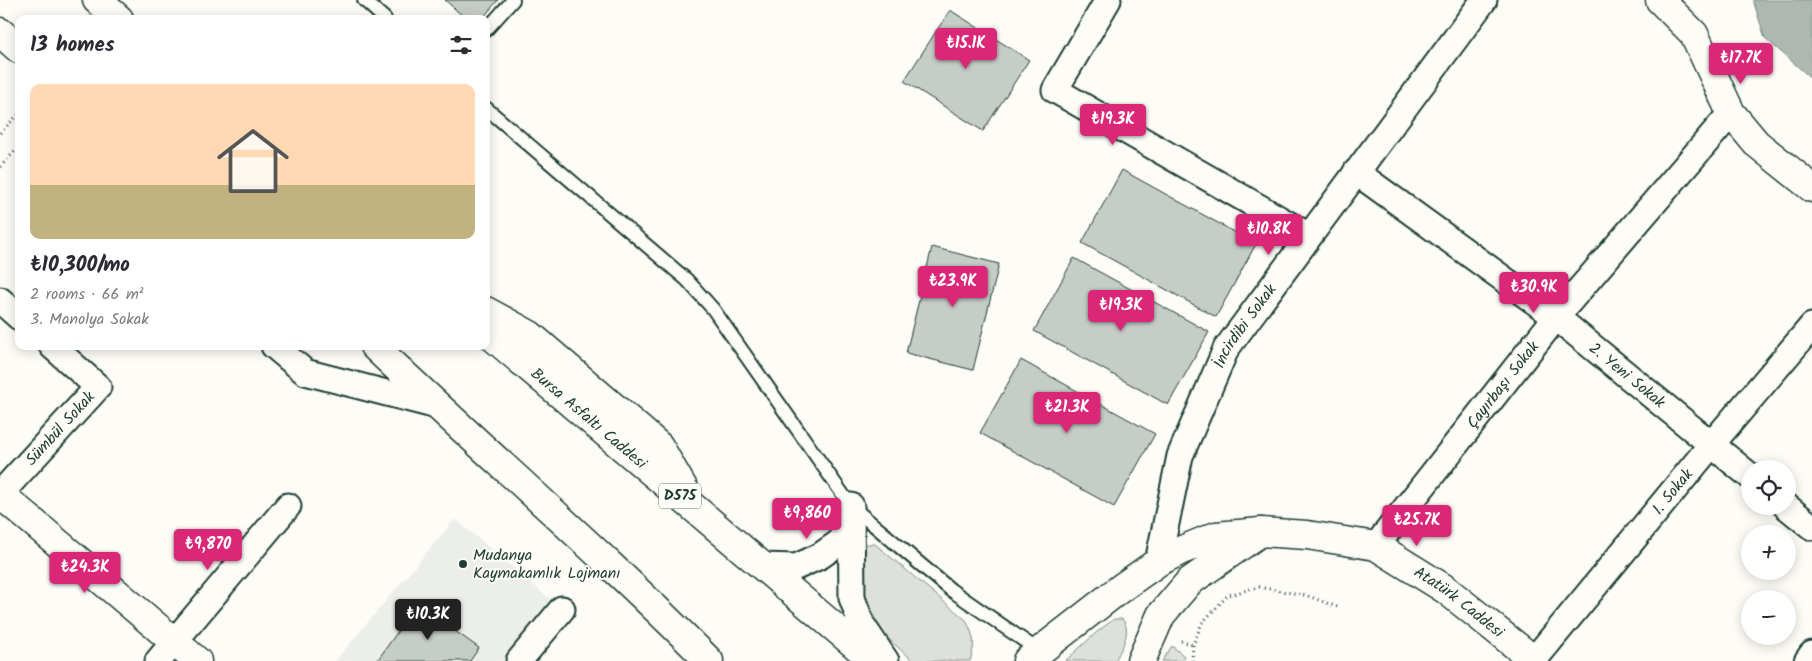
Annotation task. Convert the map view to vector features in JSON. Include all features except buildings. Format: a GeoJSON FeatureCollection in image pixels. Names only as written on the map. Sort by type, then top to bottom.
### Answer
{"type":"FeatureCollection","features":[{"type":"Feature","properties":{"kind":"main road"},"geometry":{"type":"LineString","coordinates":[[97,0],[114,15]]}},
{"type":"Feature","properties":{"kind":"main road"},"geometry":{"type":"LineString","coordinates":[[1660,0],[1694,34],[1730,113],[1756,143],[1812,188]]}},
{"type":"Feature","properties":{"kind":"main road"},"geometry":{"type":"LineString","coordinates":[[0,32],[15,45]]}},
{"type":"Feature","properties":{"kind":"main road"},"geometry":{"type":"LineString","coordinates":[[490,313],[530,335],[659,446],[694,508]]}},
{"type":"Feature","properties":{"kind":"main road","name":"Bursa Asfaltı Caddesi"},"geometry":{"type":"LineString","coordinates":[[490,334],[874,661]]}},
{"type":"Feature","properties":{"kind":"main road"},"geometry":{"type":"LineString","coordinates":[[378,350],[437,406],[594,548],[708,661]]}},
{"type":"Feature","properties":{"kind":"main road"},"geometry":{"type":"LineString","coordinates":[[0,494],[167,651],[197,661]]}},
{"type":"Feature","properties":{"kind":"main road"},"geometry":{"type":"LineString","coordinates":[[1141,661],[1161,615],[1189,582],[1261,532]]}},
{"type":"Feature","properties":{"kind":"main road","name":"Atatürk Caddesi"},"geometry":{"type":"LineString","coordinates":[[1033,656],[1158,562],[1216,536],[1261,532],[1307,535],[1376,546],[1445,589],[1534,661]]}},
{"type":"Feature","properties":{"kind":"street"},"geometry":{"type":"LineString","coordinates":[[1108,0],[1055,90],[1309,236]]}},
{"type":"Feature","properties":{"kind":"street","name":"İncirdibi Sokak"},"geometry":{"type":"LineString","coordinates":[[1158,562],[1180,456],[1226,349],[1484,0]]}},
{"type":"Feature","properties":{"kind":"street","name":"Çayırbaşı Sokak"},"geometry":{"type":"LineString","coordinates":[[1376,546],[1556,317],[1730,113]]}},
{"type":"Feature","properties":{"kind":"street","name":"2. Yeni Sokak"},"geometry":{"type":"LineString","coordinates":[[1356,172],[1556,317],[1741,469]]}},
{"type":"Feature","properties":{"kind":"street"},"geometry":{"type":"LineString","coordinates":[[0,300],[15,313]]}},
{"type":"Feature","properties":{"kind":"street","name":"1. Sokak"},"geometry":{"type":"LineString","coordinates":[[1534,661],[1812,326]]}},
{"type":"Feature","properties":{"kind":"street","name":"Sümbül Sokak"},"geometry":{"type":"LineString","coordinates":[[0,494],[98,387],[56,350]]}},
{"type":"Feature","properties":{"kind":"street"},"geometry":{"type":"LineString","coordinates":[[279,350],[305,372],[437,406]]}},
{"type":"Feature","properties":{"kind":"street"},"geometry":{"type":"LineString","coordinates":[[167,651],[288,506]]}},
{"type":"Feature","properties":{"kind":"street"},"geometry":{"type":"LineString","coordinates":[[761,566],[796,566],[820,556],[840,542],[849,518],[851,506]]}},
{"type":"Feature","properties":{"kind":"street"},"geometry":{"type":"LineString","coordinates":[[851,506],[852,598],[862,626],[886,661]]}},
{"type":"Feature","properties":{"kind":"street"},"geometry":{"type":"LineString","coordinates":[[1796,514],[1812,527]]}},
{"type":"Feature","properties":{"kind":"street"},"geometry":{"type":"LineString","coordinates":[[518,661],[562,609]]}},
{"type":"Feature","properties":{"kind":"street"},"geometry":{"type":"LineString","coordinates":[[1807,661],[1812,654]]}},
{"type":"Feature","properties":{"kind":"lane"},"geometry":{"type":"LineString","coordinates":[[364,0],[381,15]]}},
{"type":"Feature","properties":{"kind":"lane"},"geometry":{"type":"LineString","coordinates":[[490,25],[512,0]]}},
{"type":"Feature","properties":{"kind":"lane"},"geometry":{"type":"LineString","coordinates":[[490,111],[687,280],[707,302],[851,506],[1033,656]]}},
{"type":"Feature","properties":{"kind":"path"},"geometry":{"type":"LineString","coordinates":[[0,133],[15,118]]}},
{"type":"Feature","properties":{"kind":"path"},"geometry":{"type":"LineString","coordinates":[[0,167],[15,151]]}},
{"type":"Feature","properties":{"kind":"path"},"geometry":{"type":"LineString","coordinates":[[1192,661],[1193,645],[1202,623],[1228,595],[1259,587],[1308,596],[1340,608]]}},
{"type":"Feature","properties":{"kind":"shaded area"},"geometry":{"type":"Polygon","coordinates":[[[1753,0],[1812,0],[1812,79],[1765,38],[1753,0]]]}},
{"type":"Feature","properties":{"kind":"shaded area","name":"Mudanya Kaymakamlık Lojmanı"},"geometry":{"type":"Polygon","coordinates":[[[455,519],[562,609],[519,661],[335,661],[455,519]]]}},
{"type":"Feature","properties":{"kind":"shaded area"},"geometry":{"type":"Polygon","coordinates":[[[865,544],[875,544],[966,620],[973,640],[970,661],[914,661],[882,632],[869,615],[862,595],[859,549],[865,544]]]}},
{"type":"Feature","properties":{"kind":"shaded area"},"geometry":{"type":"Polygon","coordinates":[[[1114,619],[1122,619],[1126,629],[1123,646],[1115,661],[1065,661],[1097,632],[1114,619]]]}},
{"type":"Feature","properties":{"kind":"shaded area"},"geometry":{"type":"Polygon","coordinates":[[[1172,646],[1184,656],[1184,661],[1162,661],[1172,646]]]}},
{"type":"Feature","properties":{"kind":"place","name":"Mudanya Kaymakamlık Lojmanı"},"geometry":{"type":"Point","coordinates":[463,564]}}]}
